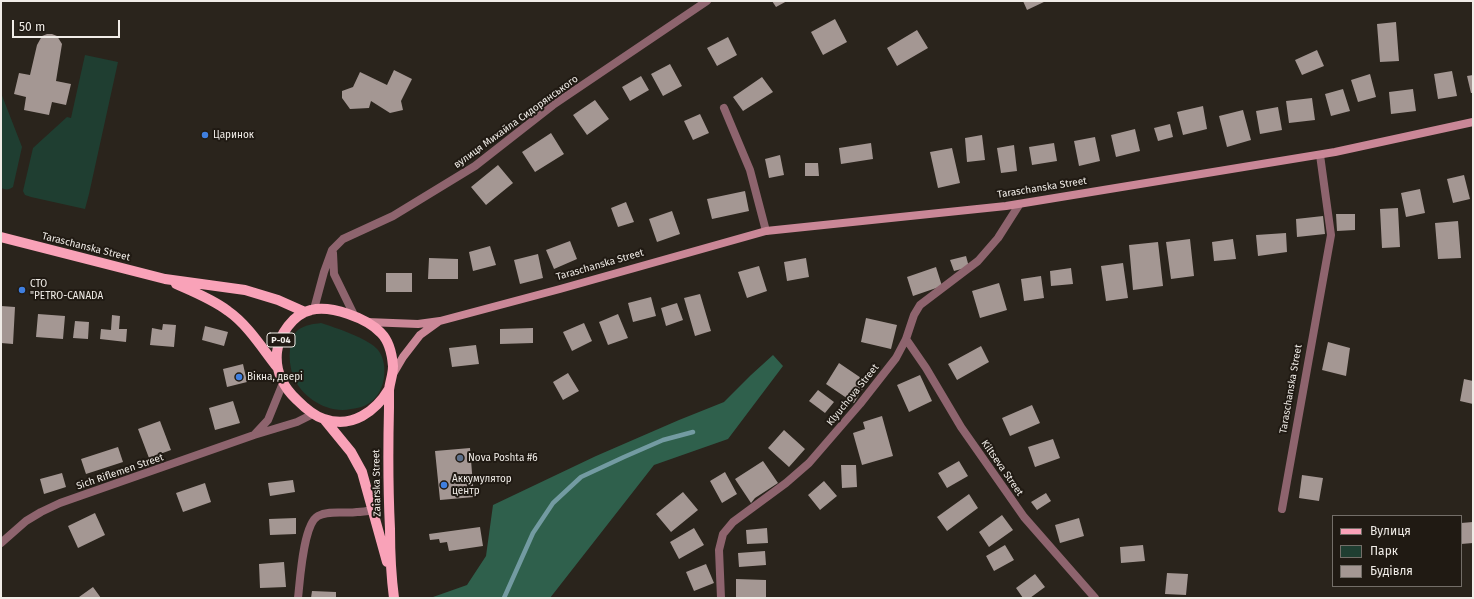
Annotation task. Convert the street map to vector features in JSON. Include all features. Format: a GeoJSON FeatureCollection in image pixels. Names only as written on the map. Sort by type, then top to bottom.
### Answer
{"type":"FeatureCollection","features":[{"type":"Feature","properties":{"kind":"main road","name":"Taraschanska Street"},"geometry":{"type":"LineString","coordinates":[[367,322],[407,324],[440,321],[766,231],[1018,204],[1320,155],[1473,122]]}},
{"type":"Feature","properties":{"kind":"main road","name":"Taraschanska Street"},"geometry":{"type":"LineString","coordinates":[[1,237],[165,279],[245,290],[309,310]]}},
{"type":"Feature","properties":{"kind":"main road","name":"Taraschanska Street"},"geometry":{"type":"LineString","coordinates":[[165,279],[208,298],[229,311],[248,329],[277,367]]}},
{"type":"Feature","properties":{"kind":"main road","name":"Р-04"},"geometry":{"type":"LineString","coordinates":[[328,309],[355,317],[367,322],[381,333],[389,344],[393,374],[389,389],[383,400],[363,416],[350,421],[338,422],[324,419],[313,414],[293,396],[283,383],[277,367],[277,352],[280,340],[287,327],[309,310],[328,309]]}},
{"type":"Feature","properties":{"kind":"main road","name":"Taraschanska Street"},"geometry":{"type":"LineString","coordinates":[[393,374],[403,357],[420,335],[440,321]]}},
{"type":"Feature","properties":{"kind":"main road","name":"Zaiarska Street"},"geometry":{"type":"LineString","coordinates":[[389,389],[388,472],[391,577],[394,598]]}},
{"type":"Feature","properties":{"kind":"main road","name":"Zaiarska Street"},"geometry":{"type":"LineString","coordinates":[[324,419],[351,452],[362,472],[391,577]]}},
{"type":"Feature","properties":{"kind":"street","name":"вулиця Михайла Сидорянського"},"geometry":{"type":"LineString","coordinates":[[332,250],[343,239],[393,216],[475,166],[553,105],[707,1]]}},
{"type":"Feature","properties":{"kind":"street"},"geometry":{"type":"LineString","coordinates":[[724,108],[750,170],[766,231]]}},
{"type":"Feature","properties":{"kind":"street","name":"Taraschanska Street"},"geometry":{"type":"LineString","coordinates":[[1282,509],[1331,235],[1320,155]]}},
{"type":"Feature","properties":{"kind":"street","name":"Klyuchova Street"},"geometry":{"type":"LineString","coordinates":[[721,598],[719,550],[723,534],[733,522],[786,483],[809,463],[860,404],[896,358],[906,339],[914,315],[920,305],[978,261],[998,238],[1018,204]]}},
{"type":"Feature","properties":{"kind":"street"},"geometry":{"type":"LineString","coordinates":[[309,310],[332,250]]}},
{"type":"Feature","properties":{"kind":"street"},"geometry":{"type":"LineString","coordinates":[[332,250],[334,274],[355,317]]}},
{"type":"Feature","properties":{"kind":"street","name":"Kiltseva Street"},"geometry":{"type":"LineString","coordinates":[[906,339],[926,368],[961,426],[1024,517],[1095,598]]}},
{"type":"Feature","properties":{"kind":"street","name":"Sich Riflemen Street"},"geometry":{"type":"LineString","coordinates":[[254,435],[268,420],[283,383]]}},
{"type":"Feature","properties":{"kind":"street","name":"Sich Riflemen Street"},"geometry":{"type":"LineString","coordinates":[[1,543],[26,521],[60,503],[254,435],[297,422],[313,414]]}},
{"type":"Feature","properties":{"kind":"street"},"geometry":{"type":"LineString","coordinates":[[298,598],[306,535],[311,522],[317,516],[328,513],[373,510]]}},
{"type":"Feature","properties":{"kind":"green space"},"geometry":{"type":"Polygon","coordinates":[[[85,55],[118,62],[85,209],[31,197],[25,195],[23,191],[33,148],[67,117],[71,118],[85,55]]]}},
{"type":"Feature","properties":{"kind":"green space"},"geometry":{"type":"Polygon","coordinates":[[[1,93],[22,147],[13,187],[10,189],[1,188],[1,93]]]}},
{"type":"Feature","properties":{"kind":"green space"},"geometry":{"type":"Polygon","coordinates":[[[321,323],[367,341],[378,350],[381,355],[384,368],[382,388],[373,400],[367,404],[355,409],[342,410],[325,407],[309,397],[297,384],[293,376],[290,362],[292,339],[296,332],[301,328],[321,323]]]}},
{"type":"Feature","properties":{"kind":"green space"},"geometry":{"type":"Polygon","coordinates":[[[773,355],[783,366],[728,439],[654,465],[550,598],[433,598],[467,585],[486,556],[493,505],[596,456],[724,402],[773,355]]]}},
{"type":"Feature","properties":{"kind":"building"},"geometry":{"type":"Polygon","coordinates":[[[772,1],[787,1],[776,7],[772,1]]]}},
{"type":"Feature","properties":{"kind":"building"},"geometry":{"type":"Polygon","coordinates":[[[1023,1],[1046,1],[1027,10],[1023,1]]]}},
{"type":"Feature","properties":{"kind":"building"},"geometry":{"type":"Polygon","coordinates":[[[835,19],[847,42],[823,55],[811,32],[835,19]]]}},
{"type":"Feature","properties":{"kind":"building"},"geometry":{"type":"Polygon","coordinates":[[[1396,22],[1399,61],[1380,62],[1377,24],[1396,22]]]}},
{"type":"Feature","properties":{"kind":"building"},"geometry":{"type":"Polygon","coordinates":[[[917,30],[928,48],[897,66],[887,48],[917,30]]]}},
{"type":"Feature","properties":{"kind":"building"},"geometry":{"type":"Polygon","coordinates":[[[47,34],[57,36],[62,44],[56,81],[71,84],[66,105],[52,102],[49,115],[24,110],[26,97],[14,94],[19,73],[30,75],[37,45],[42,36],[47,34]]]}},
{"type":"Feature","properties":{"kind":"building"},"geometry":{"type":"Polygon","coordinates":[[[728,37],[737,55],[717,66],[707,48],[728,37]]]}},
{"type":"Feature","properties":{"kind":"building"},"geometry":{"type":"Polygon","coordinates":[[[1317,50],[1324,66],[1302,75],[1295,60],[1317,50]]]}},
{"type":"Feature","properties":{"kind":"building"},"geometry":{"type":"Polygon","coordinates":[[[670,64],[682,86],[663,96],[651,74],[670,64]]]}},
{"type":"Feature","properties":{"kind":"building"},"geometry":{"type":"Polygon","coordinates":[[[394,70],[412,79],[401,101],[403,110],[390,113],[371,101],[369,108],[350,109],[342,98],[342,91],[353,87],[360,72],[387,85],[394,70]]]}},
{"type":"Feature","properties":{"kind":"building"},"geometry":{"type":"Polygon","coordinates":[[[1452,71],[1457,96],[1438,99],[1434,74],[1452,71]]]}},
{"type":"Feature","properties":{"kind":"building"},"geometry":{"type":"Polygon","coordinates":[[[1370,74],[1376,97],[1358,102],[1351,80],[1370,74]]]}},
{"type":"Feature","properties":{"kind":"building"},"geometry":{"type":"Polygon","coordinates":[[[1473,75],[1473,93],[1471,93],[1467,76],[1473,75]]]}},
{"type":"Feature","properties":{"kind":"building"},"geometry":{"type":"Polygon","coordinates":[[[641,76],[649,90],[630,101],[622,87],[641,76]]]}},
{"type":"Feature","properties":{"kind":"building"},"geometry":{"type":"Polygon","coordinates":[[[762,77],[773,92],[743,111],[733,97],[762,77]]]}},
{"type":"Feature","properties":{"kind":"building"},"geometry":{"type":"Polygon","coordinates":[[[1343,89],[1350,111],[1331,116],[1325,94],[1343,89]]]}},
{"type":"Feature","properties":{"kind":"building"},"geometry":{"type":"Polygon","coordinates":[[[1413,89],[1416,111],[1391,114],[1389,92],[1413,89]]]}},
{"type":"Feature","properties":{"kind":"building"},"geometry":{"type":"Polygon","coordinates":[[[1312,98],[1315,120],[1289,123],[1286,101],[1312,98]]]}},
{"type":"Feature","properties":{"kind":"building"},"geometry":{"type":"Polygon","coordinates":[[[595,100],[609,119],[587,135],[573,115],[595,100]]]}},
{"type":"Feature","properties":{"kind":"building"},"geometry":{"type":"Polygon","coordinates":[[[1203,106],[1207,129],[1183,135],[1177,112],[1203,106]]]}},
{"type":"Feature","properties":{"kind":"building"},"geometry":{"type":"Polygon","coordinates":[[[1278,107],[1282,130],[1260,134],[1256,111],[1278,107]]]}},
{"type":"Feature","properties":{"kind":"building"},"geometry":{"type":"Polygon","coordinates":[[[1243,110],[1251,140],[1227,147],[1219,116],[1243,110]]]}},
{"type":"Feature","properties":{"kind":"building"},"geometry":{"type":"Polygon","coordinates":[[[700,114],[709,133],[693,140],[684,121],[700,114]]]}},
{"type":"Feature","properties":{"kind":"building"},"geometry":{"type":"Polygon","coordinates":[[[1170,124],[1173,137],[1158,141],[1154,128],[1170,124]]]}},
{"type":"Feature","properties":{"kind":"building"},"geometry":{"type":"Polygon","coordinates":[[[1135,129],[1140,151],[1116,157],[1111,135],[1135,129]]]}},
{"type":"Feature","properties":{"kind":"building"},"geometry":{"type":"Polygon","coordinates":[[[551,133],[564,154],[535,172],[522,152],[551,133]]]}},
{"type":"Feature","properties":{"kind":"building"},"geometry":{"type":"Polygon","coordinates":[[[982,135],[985,160],[967,162],[965,138],[982,135]]]}},
{"type":"Feature","properties":{"kind":"building"},"geometry":{"type":"Polygon","coordinates":[[[1095,137],[1100,161],[1079,166],[1074,141],[1095,137]]]}},
{"type":"Feature","properties":{"kind":"building"},"geometry":{"type":"Polygon","coordinates":[[[871,143],[873,159],[841,164],[839,148],[871,143]]]}},
{"type":"Feature","properties":{"kind":"building"},"geometry":{"type":"Polygon","coordinates":[[[1054,143],[1057,161],[1032,165],[1029,147],[1054,143]]]}},
{"type":"Feature","properties":{"kind":"building"},"geometry":{"type":"Polygon","coordinates":[[[1014,145],[1017,171],[1001,173],[997,148],[1014,145]]]}},
{"type":"Feature","properties":{"kind":"building"},"geometry":{"type":"Polygon","coordinates":[[[952,148],[960,183],[938,188],[930,152],[952,148]]]}},
{"type":"Feature","properties":{"kind":"building"},"geometry":{"type":"Polygon","coordinates":[[[780,155],[784,175],[769,178],[765,159],[780,155]]]}},
{"type":"Feature","properties":{"kind":"building"},"geometry":{"type":"Polygon","coordinates":[[[805,163],[818,163],[819,176],[805,176],[805,163]]]}},
{"type":"Feature","properties":{"kind":"building"},"geometry":{"type":"Polygon","coordinates":[[[498,165],[513,183],[486,205],[471,187],[498,165]]]}},
{"type":"Feature","properties":{"kind":"building"},"geometry":{"type":"Polygon","coordinates":[[[1464,175],[1470,199],[1453,203],[1447,179],[1464,175]]]}},
{"type":"Feature","properties":{"kind":"building"},"geometry":{"type":"Polygon","coordinates":[[[1420,189],[1425,213],[1406,217],[1401,193],[1420,189]]]}},
{"type":"Feature","properties":{"kind":"building"},"geometry":{"type":"Polygon","coordinates":[[[745,191],[749,211],[712,219],[707,199],[745,191]]]}},
{"type":"Feature","properties":{"kind":"building"},"geometry":{"type":"Polygon","coordinates":[[[626,202],[634,222],[618,227],[611,208],[626,202]]]}},
{"type":"Feature","properties":{"kind":"building"},"geometry":{"type":"Polygon","coordinates":[[[1398,208],[1400,247],[1382,248],[1380,209],[1398,208]]]}},
{"type":"Feature","properties":{"kind":"building"},"geometry":{"type":"Polygon","coordinates":[[[672,211],[680,234],[657,242],[649,219],[672,211]]]}},
{"type":"Feature","properties":{"kind":"building"},"geometry":{"type":"Polygon","coordinates":[[[1336,214],[1355,214],[1355,230],[1337,231],[1336,214]]]}},
{"type":"Feature","properties":{"kind":"building"},"geometry":{"type":"Polygon","coordinates":[[[1323,216],[1325,234],[1297,237],[1296,219],[1323,216]]]}},
{"type":"Feature","properties":{"kind":"building"},"geometry":{"type":"Polygon","coordinates":[[[1458,221],[1461,258],[1438,259],[1435,223],[1458,221]]]}},
{"type":"Feature","properties":{"kind":"building"},"geometry":{"type":"Polygon","coordinates":[[[1286,233],[1287,252],[1258,256],[1256,235],[1286,233]]]}},
{"type":"Feature","properties":{"kind":"building"},"geometry":{"type":"Polygon","coordinates":[[[1190,239],[1194,276],[1171,279],[1166,242],[1190,239]]]}},
{"type":"Feature","properties":{"kind":"building"},"geometry":{"type":"Polygon","coordinates":[[[1233,239],[1236,259],[1214,261],[1212,242],[1233,239]]]}},
{"type":"Feature","properties":{"kind":"building"},"geometry":{"type":"Polygon","coordinates":[[[570,241],[577,259],[554,269],[546,250],[570,241]]]}},
{"type":"Feature","properties":{"kind":"building"},"geometry":{"type":"Polygon","coordinates":[[[1158,242],[1163,286],[1133,290],[1129,245],[1158,242]]]}},
{"type":"Feature","properties":{"kind":"building"},"geometry":{"type":"Polygon","coordinates":[[[490,246],[496,265],[473,271],[469,252],[490,246]]]}},
{"type":"Feature","properties":{"kind":"building"},"geometry":{"type":"Polygon","coordinates":[[[538,254],[543,278],[520,284],[514,260],[538,254]]]}},
{"type":"Feature","properties":{"kind":"building"},"geometry":{"type":"Polygon","coordinates":[[[966,256],[969,267],[954,271],[950,260],[966,256]]]}},
{"type":"Feature","properties":{"kind":"building"},"geometry":{"type":"Polygon","coordinates":[[[429,258],[458,259],[458,279],[428,279],[429,258]]]}},
{"type":"Feature","properties":{"kind":"building"},"geometry":{"type":"Polygon","coordinates":[[[806,258],[809,277],[787,281],[784,262],[806,258]]]}},
{"type":"Feature","properties":{"kind":"building"},"geometry":{"type":"Polygon","coordinates":[[[1123,263],[1128,298],[1106,301],[1101,266],[1123,263]]]}},
{"type":"Feature","properties":{"kind":"building"},"geometry":{"type":"Polygon","coordinates":[[[759,266],[767,291],[747,298],[738,272],[759,266]]]}},
{"type":"Feature","properties":{"kind":"building"},"geometry":{"type":"Polygon","coordinates":[[[936,267],[942,286],[913,296],[907,277],[936,267]]]}},
{"type":"Feature","properties":{"kind":"building"},"geometry":{"type":"Polygon","coordinates":[[[1071,268],[1073,284],[1051,286],[1050,271],[1071,268]]]}},
{"type":"Feature","properties":{"kind":"building"},"geometry":{"type":"Polygon","coordinates":[[[386,273],[412,273],[412,292],[386,292],[386,273]]]}},
{"type":"Feature","properties":{"kind":"building"},"geometry":{"type":"Polygon","coordinates":[[[1041,276],[1044,298],[1024,301],[1021,279],[1041,276]]]}},
{"type":"Feature","properties":{"kind":"building"},"geometry":{"type":"Polygon","coordinates":[[[999,283],[1007,310],[980,318],[972,291],[999,283]]]}},
{"type":"Feature","properties":{"kind":"building"},"geometry":{"type":"Polygon","coordinates":[[[700,294],[711,331],[695,336],[684,298],[700,294]]]}},
{"type":"Feature","properties":{"kind":"building"},"geometry":{"type":"Polygon","coordinates":[[[651,297],[656,316],[633,322],[628,303],[651,297]]]}},
{"type":"Feature","properties":{"kind":"building"},"geometry":{"type":"Polygon","coordinates":[[[677,303],[683,320],[666,326],[661,308],[677,303]]]}},
{"type":"Feature","properties":{"kind":"building"},"geometry":{"type":"Polygon","coordinates":[[[1,306],[15,307],[13,344],[1,343],[1,306]]]}},
{"type":"Feature","properties":{"kind":"building"},"geometry":{"type":"Polygon","coordinates":[[[38,314],[65,316],[63,339],[36,337],[38,314]]]}},
{"type":"Feature","properties":{"kind":"building"},"geometry":{"type":"Polygon","coordinates":[[[618,314],[628,338],[608,345],[599,322],[618,314]]]}},
{"type":"Feature","properties":{"kind":"building"},"geometry":{"type":"Polygon","coordinates":[[[112,315],[120,316],[119,329],[127,329],[126,342],[100,339],[101,329],[111,330],[112,315]]]}},
{"type":"Feature","properties":{"kind":"building"},"geometry":{"type":"Polygon","coordinates":[[[866,318],[897,325],[891,349],[861,342],[866,318]]]}},
{"type":"Feature","properties":{"kind":"building"},"geometry":{"type":"Polygon","coordinates":[[[75,321],[89,322],[88,339],[73,338],[75,321]]]}},
{"type":"Feature","properties":{"kind":"building"},"geometry":{"type":"Polygon","coordinates":[[[584,323],[592,341],[572,351],[563,332],[584,323]]]}},
{"type":"Feature","properties":{"kind":"building"},"geometry":{"type":"Polygon","coordinates":[[[163,324],[176,325],[174,347],[150,345],[152,328],[162,330],[163,324]]]}},
{"type":"Feature","properties":{"kind":"building"},"geometry":{"type":"Polygon","coordinates":[[[205,326],[228,332],[224,346],[202,340],[205,326]]]}},
{"type":"Feature","properties":{"kind":"building"},"geometry":{"type":"Polygon","coordinates":[[[533,328],[533,343],[500,344],[500,329],[533,328]]]}},
{"type":"Feature","properties":{"kind":"building"},"geometry":{"type":"Polygon","coordinates":[[[1328,342],[1350,348],[1346,376],[1322,370],[1328,342]]]}},
{"type":"Feature","properties":{"kind":"building"},"geometry":{"type":"Polygon","coordinates":[[[476,345],[479,364],[452,367],[449,348],[476,345]]]}},
{"type":"Feature","properties":{"kind":"building"},"geometry":{"type":"Polygon","coordinates":[[[981,346],[989,362],[957,380],[948,364],[981,346]]]}},
{"type":"Feature","properties":{"kind":"building"},"geometry":{"type":"Polygon","coordinates":[[[839,363],[867,382],[854,403],[826,384],[839,363]]]}},
{"type":"Feature","properties":{"kind":"building"},"geometry":{"type":"Polygon","coordinates":[[[243,364],[247,382],[227,387],[223,369],[243,364]]]}},
{"type":"Feature","properties":{"kind":"building"},"geometry":{"type":"Polygon","coordinates":[[[568,373],[579,391],[563,400],[553,382],[568,373]]]}},
{"type":"Feature","properties":{"kind":"building"},"geometry":{"type":"Polygon","coordinates":[[[920,375],[932,401],[909,412],[897,385],[920,375]]]}},
{"type":"Feature","properties":{"kind":"building"},"geometry":{"type":"Polygon","coordinates":[[[1464,379],[1473,381],[1473,404],[1460,401],[1464,379]]]}},
{"type":"Feature","properties":{"kind":"building"},"geometry":{"type":"Polygon","coordinates":[[[818,390],[834,402],[825,413],[809,401],[818,390]]]}},
{"type":"Feature","properties":{"kind":"building"},"geometry":{"type":"Polygon","coordinates":[[[233,401],[240,423],[215,430],[209,408],[233,401]]]}},
{"type":"Feature","properties":{"kind":"building"},"geometry":{"type":"Polygon","coordinates":[[[1032,405],[1040,423],[1010,436],[1002,418],[1032,405]]]}},
{"type":"Feature","properties":{"kind":"building"},"geometry":{"type":"Polygon","coordinates":[[[882,416],[893,456],[862,465],[853,433],[865,429],[863,422],[882,416]]]}},
{"type":"Feature","properties":{"kind":"building"},"geometry":{"type":"Polygon","coordinates":[[[160,421],[171,450],[149,458],[138,429],[160,421]]]}},
{"type":"Feature","properties":{"kind":"building"},"geometry":{"type":"Polygon","coordinates":[[[784,430],[805,449],[789,467],[768,448],[784,430]]]}},
{"type":"Feature","properties":{"kind":"building"},"geometry":{"type":"Polygon","coordinates":[[[1053,439],[1060,458],[1035,467],[1028,447],[1053,439]]]}},
{"type":"Feature","properties":{"kind":"building"},"geometry":{"type":"Polygon","coordinates":[[[118,447],[123,462],[86,474],[81,459],[118,447]]]}},
{"type":"Feature","properties":{"kind":"building"},"geometry":{"type":"Polygon","coordinates":[[[470,448],[474,497],[440,500],[435,451],[470,448]]]}},
{"type":"Feature","properties":{"kind":"building"},"geometry":{"type":"Polygon","coordinates":[[[763,461],[778,483],[755,498],[751,503],[735,479],[763,461]]]}},
{"type":"Feature","properties":{"kind":"building"},"geometry":{"type":"Polygon","coordinates":[[[959,461],[968,476],[947,488],[938,473],[959,461]]]}},
{"type":"Feature","properties":{"kind":"building"},"geometry":{"type":"Polygon","coordinates":[[[841,465],[856,465],[857,487],[842,488],[841,465]]]}},
{"type":"Feature","properties":{"kind":"building"},"geometry":{"type":"Polygon","coordinates":[[[725,472],[737,494],[722,503],[710,481],[725,472]]]}},
{"type":"Feature","properties":{"kind":"building"},"geometry":{"type":"Polygon","coordinates":[[[62,473],[66,487],[44,494],[40,479],[62,473]]]}},
{"type":"Feature","properties":{"kind":"building"},"geometry":{"type":"Polygon","coordinates":[[[1302,475],[1323,478],[1319,501],[1299,498],[1302,475]]]}},
{"type":"Feature","properties":{"kind":"building"},"geometry":{"type":"Polygon","coordinates":[[[293,480],[295,492],[270,496],[268,483],[293,480]]]}},
{"type":"Feature","properties":{"kind":"building"},"geometry":{"type":"Polygon","coordinates":[[[824,481],[837,496],[820,510],[808,495],[824,481]]]}},
{"type":"Feature","properties":{"kind":"building"},"geometry":{"type":"Polygon","coordinates":[[[205,483],[211,502],[183,512],[176,493],[205,483]]]}},
{"type":"Feature","properties":{"kind":"building"},"geometry":{"type":"Polygon","coordinates":[[[683,492],[698,510],[671,532],[656,514],[683,492]]]}},
{"type":"Feature","properties":{"kind":"building"},"geometry":{"type":"Polygon","coordinates":[[[1046,493],[1051,501],[1037,510],[1031,502],[1046,493]]]}},
{"type":"Feature","properties":{"kind":"building"},"geometry":{"type":"Polygon","coordinates":[[[969,494],[978,508],[947,531],[937,517],[969,494]]]}},
{"type":"Feature","properties":{"kind":"building"},"geometry":{"type":"Polygon","coordinates":[[[95,513],[105,535],[78,548],[68,526],[95,513]]]}},
{"type":"Feature","properties":{"kind":"building"},"geometry":{"type":"Polygon","coordinates":[[[1002,515],[1013,530],[989,547],[979,532],[1002,515]]]}},
{"type":"Feature","properties":{"kind":"building"},"geometry":{"type":"Polygon","coordinates":[[[296,518],[296,534],[270,535],[269,519],[296,518]]]}},
{"type":"Feature","properties":{"kind":"building"},"geometry":{"type":"Polygon","coordinates":[[[1079,518],[1084,536],[1060,543],[1055,525],[1079,518]]]}},
{"type":"Feature","properties":{"kind":"building"},"geometry":{"type":"Polygon","coordinates":[[[1473,522],[1473,543],[1462,544],[1462,523],[1473,522]]]}},
{"type":"Feature","properties":{"kind":"building"},"geometry":{"type":"Polygon","coordinates":[[[480,527],[483,546],[449,551],[447,542],[440,543],[439,539],[430,540],[429,534],[480,527]]]}},
{"type":"Feature","properties":{"kind":"building"},"geometry":{"type":"Polygon","coordinates":[[[694,528],[704,545],[679,559],[670,542],[694,528]]]}},
{"type":"Feature","properties":{"kind":"building"},"geometry":{"type":"Polygon","coordinates":[[[767,528],[768,543],[747,544],[746,530],[767,528]]]}},
{"type":"Feature","properties":{"kind":"building"},"geometry":{"type":"Polygon","coordinates":[[[1005,545],[1014,560],[994,571],[986,556],[1005,545]]]}},
{"type":"Feature","properties":{"kind":"building"},"geometry":{"type":"Polygon","coordinates":[[[1143,545],[1145,561],[1121,563],[1120,547],[1143,545]]]}},
{"type":"Feature","properties":{"kind":"building"},"geometry":{"type":"Polygon","coordinates":[[[765,551],[766,565],[739,567],[738,553],[765,551]]]}},
{"type":"Feature","properties":{"kind":"building"},"geometry":{"type":"Polygon","coordinates":[[[284,562],[286,587],[260,588],[259,564],[284,562]]]}},
{"type":"Feature","properties":{"kind":"building"},"geometry":{"type":"Polygon","coordinates":[[[706,564],[714,583],[694,591],[686,572],[706,564]]]}},
{"type":"Feature","properties":{"kind":"building"},"geometry":{"type":"Polygon","coordinates":[[[1167,573],[1188,574],[1186,595],[1165,594],[1167,573]]]}},
{"type":"Feature","properties":{"kind":"building"},"geometry":{"type":"Polygon","coordinates":[[[1035,574],[1045,587],[1030,598],[1023,598],[1016,588],[1035,574]]]}},
{"type":"Feature","properties":{"kind":"building"},"geometry":{"type":"Polygon","coordinates":[[[736,579],[766,580],[766,598],[736,598],[736,579]]]}},
{"type":"Feature","properties":{"kind":"building"},"geometry":{"type":"Polygon","coordinates":[[[93,587],[101,598],[79,597],[93,587]]]}},
{"type":"Feature","properties":{"kind":"building"},"geometry":{"type":"Polygon","coordinates":[[[312,591],[336,592],[336,598],[311,598],[312,591]]]}},
{"type":"Feature","properties":{"kind":"waterway"},"geometry":{"type":"LineString","coordinates":[[504,598],[533,533],[553,503],[581,477],[663,440],[693,432]]}},
{"type":"Feature","properties":{"kind":"place","name":"Царинок"},"geometry":{"type":"Point","coordinates":[205,135]}},
{"type":"Feature","properties":{"kind":"place","name":"СТО \"PETRO-CANADA"},"geometry":{"type":"Point","coordinates":[22,290]}},
{"type":"Feature","properties":{"kind":"place","name":"Вікна, двері"},"geometry":{"type":"Point","coordinates":[239,377]}},
{"type":"Feature","properties":{"kind":"place","name":"Nova Poshta #6"},"geometry":{"type":"Point","coordinates":[460,458]}},
{"type":"Feature","properties":{"kind":"place","name":"Аккумулятор центр"},"geometry":{"type":"Point","coordinates":[444,485]}}]}
